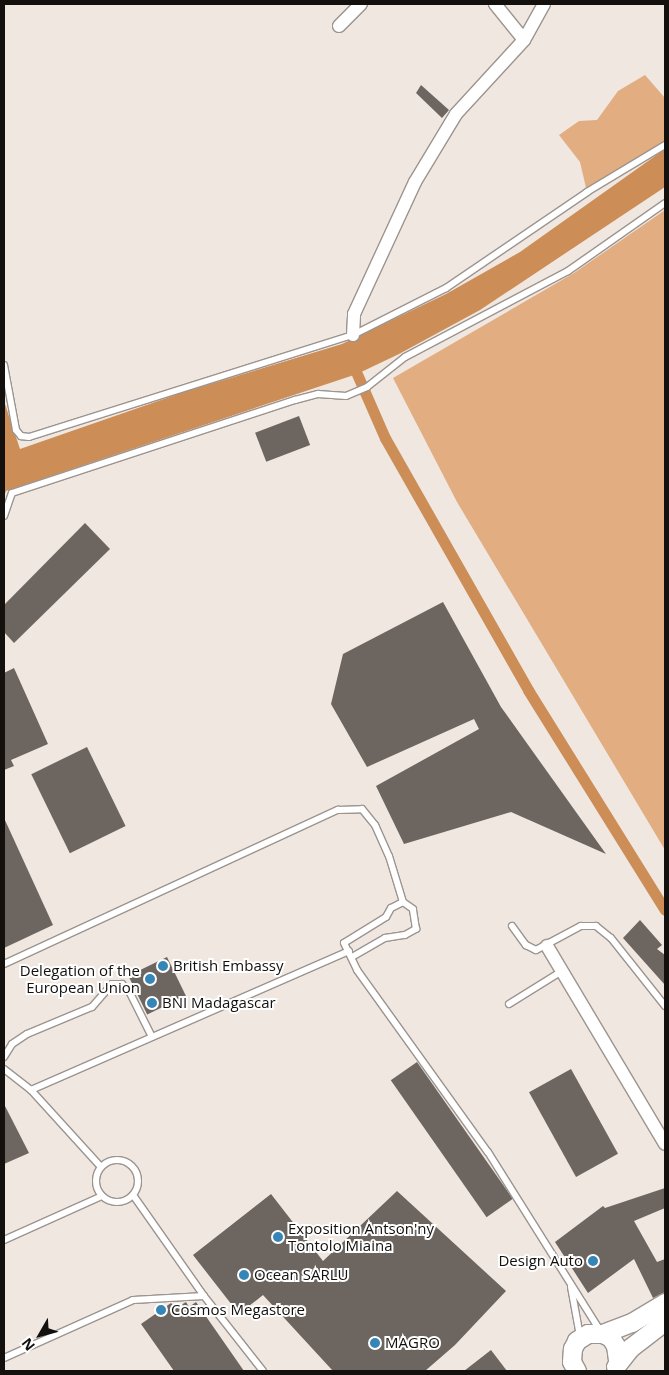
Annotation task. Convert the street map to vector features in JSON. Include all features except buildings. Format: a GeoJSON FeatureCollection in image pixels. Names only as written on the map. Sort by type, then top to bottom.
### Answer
{"type":"FeatureCollection","features":[{"type":"Feature","properties":{"kind":"main road"},"geometry":{"type":"LineString","coordinates":[[558,1371],[576,1346],[592,1333],[603,1334],[632,1323],[665,1304]]}},
{"type":"Feature","properties":{"kind":"main road"},"geometry":{"type":"LineString","coordinates":[[617,1367],[665,1322]]}},
{"type":"Feature","properties":{"kind":"main road"},"geometry":{"type":"LineString","coordinates":[[603,1334],[616,1346],[617,1367]]}},
{"type":"Feature","properties":{"kind":"main road"},"geometry":{"type":"LineString","coordinates":[[576,1346],[577,1371]]}},
{"type":"Feature","properties":{"kind":"street"},"geometry":{"type":"LineString","coordinates":[[339,26],[361,4]]}},
{"type":"Feature","properties":{"kind":"street"},"geometry":{"type":"LineString","coordinates":[[495,4],[524,40]]}},
{"type":"Feature","properties":{"kind":"street"},"geometry":{"type":"LineString","coordinates":[[353,335],[354,314],[415,182],[456,114],[524,40],[544,4]]}},
{"type":"Feature","properties":{"kind":"street"},"geometry":{"type":"LineString","coordinates":[[547,946],[665,1144]]}},
{"type":"Feature","properties":{"kind":"lane"},"geometry":{"type":"LineString","coordinates":[[4,365],[16,430],[29,437],[353,335],[446,288],[586,192],[665,145]]}},
{"type":"Feature","properties":{"kind":"lane"},"geometry":{"type":"LineString","coordinates":[[4,516],[12,493],[295,400],[318,394],[346,396],[367,387],[406,357],[568,271],[665,203]]}},
{"type":"Feature","properties":{"kind":"lane"},"geometry":{"type":"LineString","coordinates":[[4,964],[338,810],[362,808],[375,825],[389,856],[403,902],[413,909],[416,929],[405,935],[385,938],[31,1090]]}},
{"type":"Feature","properties":{"kind":"lane"},"geometry":{"type":"LineString","coordinates":[[403,902],[344,943],[357,970],[488,1152],[603,1334]]}},
{"type":"Feature","properties":{"kind":"lane"},"geometry":{"type":"LineString","coordinates":[[512,926],[532,949],[547,946],[581,926],[596,926],[611,938],[665,1006]]}},
{"type":"Feature","properties":{"kind":"lane"},"geometry":{"type":"LineString","coordinates":[[509,1004],[562,970]]}},
{"type":"Feature","properties":{"kind":"lane"},"geometry":{"type":"LineString","coordinates":[[4,1057],[12,1044],[27,1034],[92,1007],[112,984],[122,984],[130,993],[152,1037]]}},
{"type":"Feature","properties":{"kind":"lane"},"geometry":{"type":"LineString","coordinates":[[4,1069],[31,1090],[101,1167]]}},
{"type":"Feature","properties":{"kind":"lane"},"geometry":{"type":"LineString","coordinates":[[101,1167],[117,1160],[128,1164],[138,1178],[134,1195],[204,1296],[263,1371]]}},
{"type":"Feature","properties":{"kind":"lane"},"geometry":{"type":"LineString","coordinates":[[101,1167],[96,1185],[102,1196],[118,1203],[134,1195]]}},
{"type":"Feature","properties":{"kind":"lane"},"geometry":{"type":"LineString","coordinates":[[4,1240],[102,1196]]}},
{"type":"Feature","properties":{"kind":"lane"},"geometry":{"type":"LineString","coordinates":[[569,1281],[578,1316],[576,1346]]}},
{"type":"Feature","properties":{"kind":"lane"},"geometry":{"type":"LineString","coordinates":[[4,1358],[133,1300],[204,1296]]}},
{"type":"Feature","properties":{"kind":"shaded area"},"geometry":{"type":"Polygon","coordinates":[[[645,75],[665,98],[665,147],[587,192],[580,162],[559,135],[579,121],[597,120],[618,91],[645,75]]]}},
{"type":"Feature","properties":{"kind":"shaded area"},"geometry":{"type":"Polygon","coordinates":[[[665,149],[665,187],[480,310],[399,354],[357,374],[6,491],[4,497],[4,401],[20,449],[184,392],[342,344],[446,294],[520,252],[665,149]]]}},
{"type":"Feature","properties":{"kind":"shaded area"},"geometry":{"type":"Polygon","coordinates":[[[665,210],[665,850],[457,502],[393,378],[574,273],[665,210]]]}},
{"type":"Feature","properties":{"kind":"waterway"},"geometry":{"type":"LineString","coordinates":[[357,374],[385,438],[528,690],[665,910]]}},
{"type":"Feature","properties":{"kind":"place","name":"British Embassy"},"geometry":{"type":"Point","coordinates":[163,966]}},
{"type":"Feature","properties":{"kind":"place","name":"Delegation of the European Union"},"geometry":{"type":"Point","coordinates":[150,979]}},
{"type":"Feature","properties":{"kind":"place","name":"BNI Madagascar"},"geometry":{"type":"Point","coordinates":[152,1003]}},
{"type":"Feature","properties":{"kind":"place","name":"Exposition Antson'ny Tontolo Miaina"},"geometry":{"type":"Point","coordinates":[278,1237]}},
{"type":"Feature","properties":{"kind":"place","name":"Design Auto"},"geometry":{"type":"Point","coordinates":[593,1261]}},
{"type":"Feature","properties":{"kind":"place","name":"Ocean SARLU"},"geometry":{"type":"Point","coordinates":[244,1275]}},
{"type":"Feature","properties":{"kind":"place","name":"Cosmos Megastore"},"geometry":{"type":"Point","coordinates":[161,1310]}},
{"type":"Feature","properties":{"kind":"place","name":"MAGRO"},"geometry":{"type":"Point","coordinates":[375,1343]}}]}
